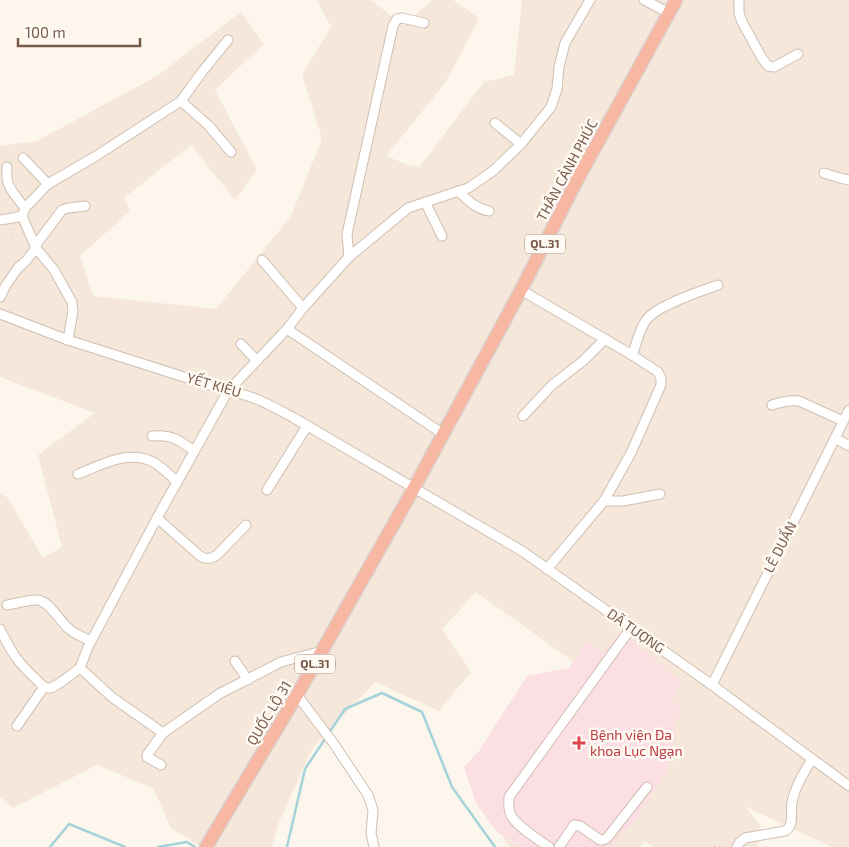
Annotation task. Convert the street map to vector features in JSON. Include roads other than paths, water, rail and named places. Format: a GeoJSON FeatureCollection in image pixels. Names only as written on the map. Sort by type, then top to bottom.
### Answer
{"type":"FeatureCollection","features":[{"type":"Feature","properties":{"kind":"highway","name":"THÂN CẢNH PHÚC"},"geometry":{"type":"LineString","coordinates":[[414,488],[521,290],[575,184],[676,0]]}},
{"type":"Feature","properties":{"kind":"highway","name":"QUỐC LỘ 31"},"geometry":{"type":"LineString","coordinates":[[208,843],[297,695],[414,488]]}},
{"type":"Feature","properties":{"kind":"street"},"geometry":{"type":"LineString","coordinates":[[0,629],[17,661],[44,686],[49,688],[55,686],[80,668],[91,641],[228,391],[287,329],[303,308],[349,257],[408,208],[468,188],[494,171],[521,144],[551,107],[557,89],[559,67],[565,44],[590,0]]}},
{"type":"Feature","properties":{"kind":"street"},"geometry":{"type":"LineString","coordinates":[[644,0],[669,13]]}},
{"type":"Feature","properties":{"kind":"street"},"geometry":{"type":"LineString","coordinates":[[739,0],[739,13],[742,22],[768,66],[774,67],[798,54]]}},
{"type":"Feature","properties":{"kind":"street"},"geometry":{"type":"LineString","coordinates":[[349,257],[347,234],[393,26],[397,19],[402,18],[424,24]]}},
{"type":"Feature","properties":{"kind":"street"},"geometry":{"type":"LineString","coordinates":[[2,218],[23,212],[48,184],[96,156],[181,101],[228,40]]}},
{"type":"Feature","properties":{"kind":"street"},"geometry":{"type":"LineString","coordinates":[[181,101],[209,126],[231,152]]}},
{"type":"Feature","properties":{"kind":"street"},"geometry":{"type":"LineString","coordinates":[[495,123],[521,144]]}},
{"type":"Feature","properties":{"kind":"street"},"geometry":{"type":"LineString","coordinates":[[23,158],[48,184]]}},
{"type":"Feature","properties":{"kind":"street"},"geometry":{"type":"LineString","coordinates":[[7,167],[6,177],[8,186],[23,212],[35,247],[54,270],[72,302],[73,311],[68,340]]}},
{"type":"Feature","properties":{"kind":"street"},"geometry":{"type":"LineString","coordinates":[[824,173],[849,180]]}},
{"type":"Feature","properties":{"kind":"street"},"geometry":{"type":"LineString","coordinates":[[458,191],[476,207],[489,211]]}},
{"type":"Feature","properties":{"kind":"street"},"geometry":{"type":"LineString","coordinates":[[425,202],[442,236]]}},
{"type":"Feature","properties":{"kind":"street"},"geometry":{"type":"LineString","coordinates":[[0,297],[18,268],[26,261],[62,210],[85,206]]}},
{"type":"Feature","properties":{"kind":"street"},"geometry":{"type":"LineString","coordinates":[[262,260],[303,308]]}},
{"type":"Feature","properties":{"kind":"street"},"geometry":{"type":"LineString","coordinates":[[632,355],[642,327],[648,317],[688,296],[718,285]]}},
{"type":"Feature","properties":{"kind":"street"},"geometry":{"type":"LineString","coordinates":[[521,290],[632,355],[658,372],[661,378],[661,386],[632,453],[604,501],[547,569]]}},
{"type":"Feature","properties":{"kind":"street","name":"YẾT KIÊU"},"geometry":{"type":"LineString","coordinates":[[0,314],[68,340],[228,391],[243,393],[259,399],[414,488]]}},
{"type":"Feature","properties":{"kind":"street"},"geometry":{"type":"LineString","coordinates":[[287,329],[443,434]]}},
{"type":"Feature","properties":{"kind":"street"},"geometry":{"type":"LineString","coordinates":[[523,416],[552,385],[583,362],[605,339]]}},
{"type":"Feature","properties":{"kind":"street"},"geometry":{"type":"LineString","coordinates":[[241,344],[257,361]]}},
{"type":"Feature","properties":{"kind":"street"},"geometry":{"type":"LineString","coordinates":[[772,405],[784,401],[799,401],[844,421]]}},
{"type":"Feature","properties":{"kind":"street","name":"LÊ DUẨN"},"geometry":{"type":"LineString","coordinates":[[712,685],[849,410]]}},
{"type":"Feature","properties":{"kind":"street"},"geometry":{"type":"LineString","coordinates":[[266,490],[307,426]]}},
{"type":"Feature","properties":{"kind":"street"},"geometry":{"type":"LineString","coordinates":[[152,436],[173,437],[194,451]]}},
{"type":"Feature","properties":{"kind":"street"},"geometry":{"type":"LineString","coordinates":[[835,438],[849,446]]}},
{"type":"Feature","properties":{"kind":"street"},"geometry":{"type":"LineString","coordinates":[[78,474],[118,459],[137,457],[154,463],[178,482]]}},
{"type":"Feature","properties":{"kind":"street","name":"DÃ TƯỢNG"},"geometry":{"type":"LineString","coordinates":[[414,488],[522,551],[712,685],[849,786]]}},
{"type":"Feature","properties":{"kind":"street"},"geometry":{"type":"LineString","coordinates":[[604,501],[623,501],[660,494]]}},
{"type":"Feature","properties":{"kind":"street"},"geometry":{"type":"LineString","coordinates":[[157,518],[200,556],[206,558],[213,558],[246,525]]}},
{"type":"Feature","properties":{"kind":"street"},"geometry":{"type":"LineString","coordinates":[[7,605],[36,600],[43,602],[68,628],[77,635],[91,641]]}},
{"type":"Feature","properties":{"kind":"street"},"geometry":{"type":"LineString","coordinates":[[549,847],[515,822],[510,815],[509,797],[631,628]]}},
{"type":"Feature","properties":{"kind":"street"},"geometry":{"type":"LineString","coordinates":[[161,765],[147,755],[163,733],[219,694],[281,662],[322,651]]}},
{"type":"Feature","properties":{"kind":"street"},"geometry":{"type":"LineString","coordinates":[[235,661],[248,680]]}},
{"type":"Feature","properties":{"kind":"street"},"geometry":{"type":"LineString","coordinates":[[80,668],[113,698],[163,733]]}},
{"type":"Feature","properties":{"kind":"street"},"geometry":{"type":"LineString","coordinates":[[17,726],[44,686]]}},
{"type":"Feature","properties":{"kind":"street"},"geometry":{"type":"LineString","coordinates":[[297,695],[334,744],[368,795],[373,810],[371,833],[374,847]]}},
{"type":"Feature","properties":{"kind":"street"},"geometry":{"type":"LineString","coordinates":[[737,847],[745,838],[785,831],[790,828],[792,801],[812,759]]}},
{"type":"Feature","properties":{"kind":"street"},"geometry":{"type":"LineString","coordinates":[[559,847],[574,825],[580,826],[600,840],[606,838],[647,787]]}},
{"type":"Feature","properties":{"kind":"waterway"},"geometry":{"type":"LineString","coordinates":[[287,847],[305,769],[345,709],[382,693],[422,712],[452,787],[495,847]]}},
{"type":"Feature","properties":{"kind":"waterway"},"geometry":{"type":"LineString","coordinates":[[50,847],[69,824],[125,847]]}},
{"type":"Feature","properties":{"kind":"waterway"},"geometry":{"type":"LineString","coordinates":[[158,847],[187,842],[195,847]]}},
{"type":"Feature","properties":{"kind":"place","name":"Bệnh viện Đa khoa Lục Ngạn"},"geometry":{"type":"Point","coordinates":[579,743]}}]}
